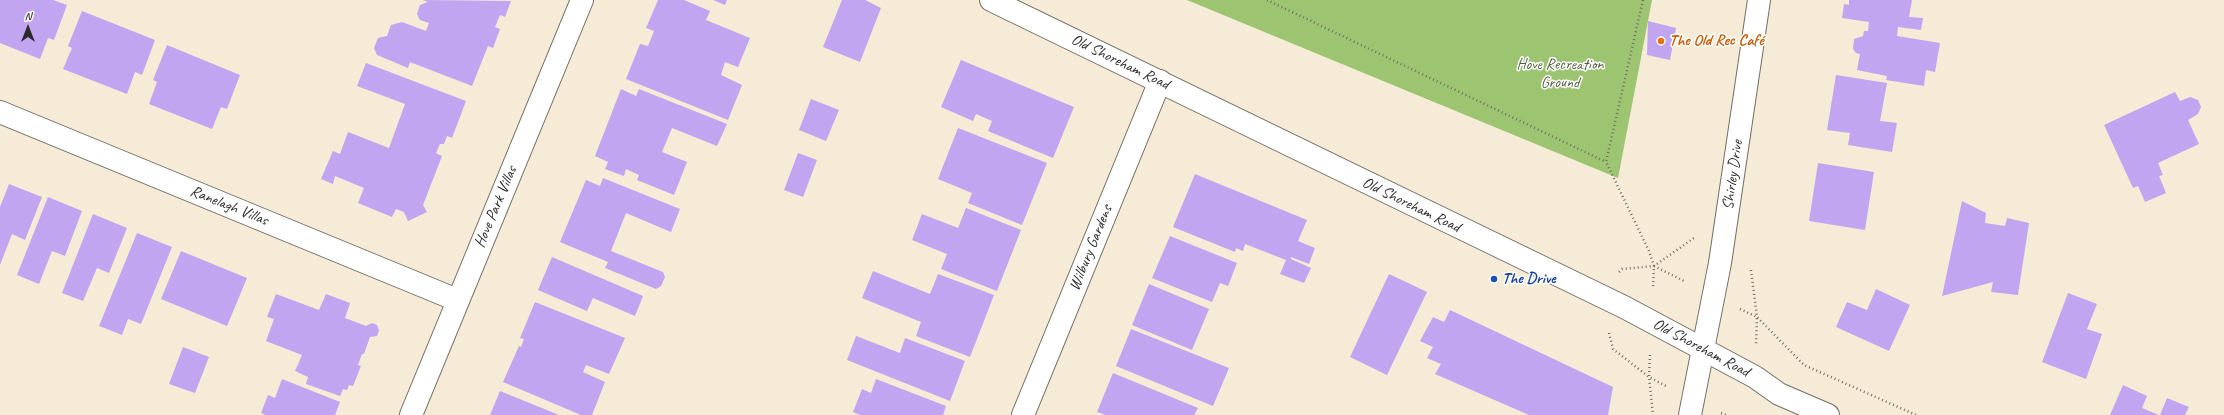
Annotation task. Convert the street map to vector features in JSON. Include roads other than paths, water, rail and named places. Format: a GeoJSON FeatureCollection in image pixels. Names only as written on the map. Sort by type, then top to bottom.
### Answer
{"type":"FeatureCollection","features":[{"type":"Feature","properties":{"kind":"street","name":"Hove Park Villas"},"geometry":{"type":"LineString","coordinates":[[411,415],[457,300],[582,0]]}},
{"type":"Feature","properties":{"kind":"street","name":"Old Shoreham Road"},"geometry":{"type":"LineString","coordinates":[[991,0],[1624,308],[1755,376],[1779,394],[1828,415]]}},
{"type":"Feature","properties":{"kind":"street","name":"Shirley Drive"},"geometry":{"type":"LineString","coordinates":[[1703,349],[1727,214],[1759,0]]}},
{"type":"Feature","properties":{"kind":"street","name":"Wilbury Gardens"},"geometry":{"type":"LineString","coordinates":[[1023,415],[1160,81]]}},
{"type":"Feature","properties":{"kind":"street","name":"Ranelagh Villas"},"geometry":{"type":"LineString","coordinates":[[0,112],[457,300]]}},
{"type":"Feature","properties":{"kind":"street"},"geometry":{"type":"LineString","coordinates":[[1690,415],[1703,349]]}},
{"type":"Feature","properties":{"kind":"place","name":"The Old Rec Café"},"geometry":{"type":"Point","coordinates":[1661,41]}},
{"type":"Feature","properties":{"kind":"place","name":"The Drive"},"geometry":{"type":"Point","coordinates":[1494,279]}},
{"type":"Feature","properties":{"kind":"park label","name":"Hove Recreation Ground"},"geometry":{"type":"Point","coordinates":[1560,74]}}]}
